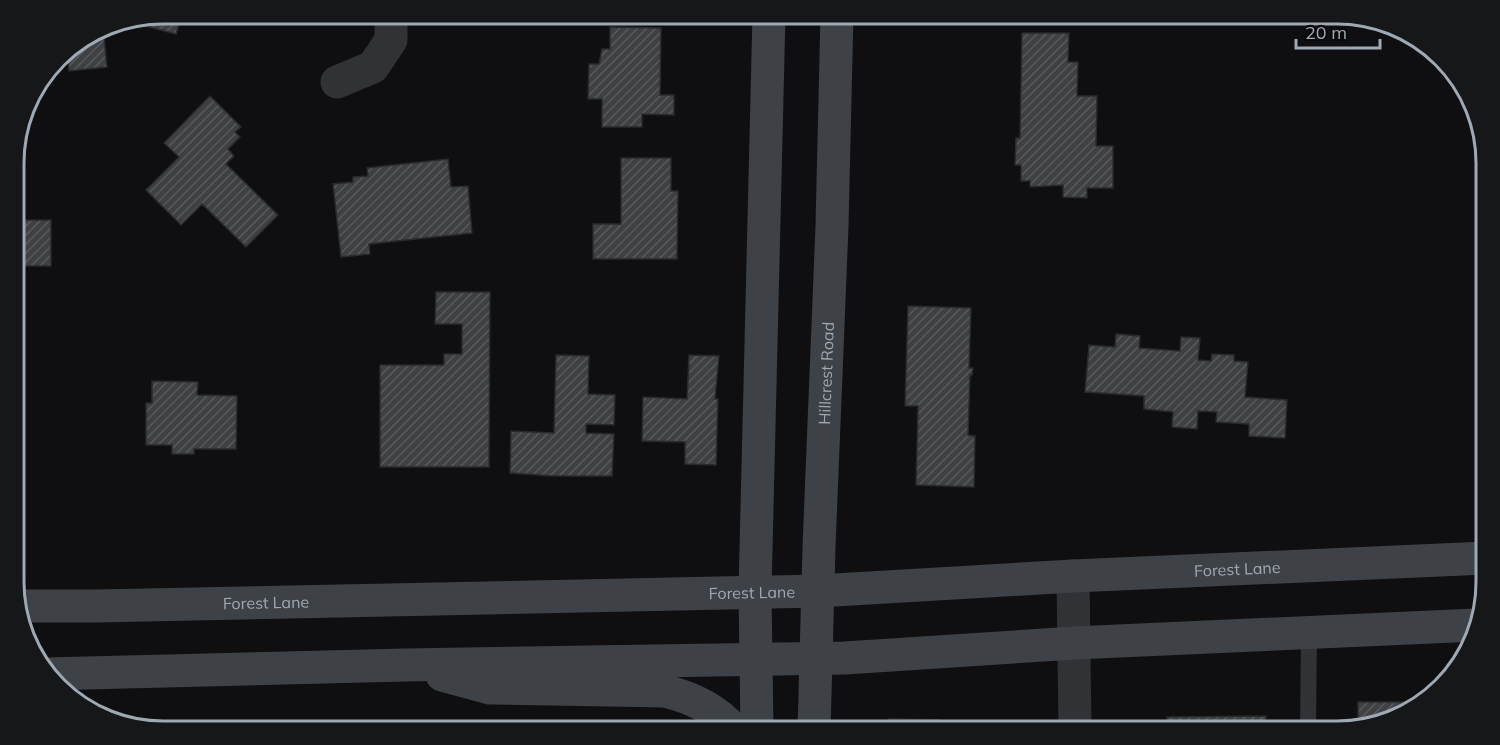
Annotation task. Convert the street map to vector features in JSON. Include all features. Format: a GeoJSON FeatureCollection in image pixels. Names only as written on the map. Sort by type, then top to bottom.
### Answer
{"type":"FeatureCollection","features":[{"type":"Feature","properties":{"kind":"main road"},"geometry":{"type":"LineString","coordinates":[[757,721],[755,591],[769,24]]}},
{"type":"Feature","properties":{"kind":"main road","name":"Hillcrest Road"},"geometry":{"type":"LineString","coordinates":[[814,721],[837,24]]}},
{"type":"Feature","properties":{"kind":"main road","name":"Forest Lane"},"geometry":{"type":"LineString","coordinates":[[26,606],[818,591],[1073,576],[1476,558]]}},
{"type":"Feature","properties":{"kind":"main road"},"geometry":{"type":"LineString","coordinates":[[60,674],[405,665],[816,659],[1074,643],[1469,625]]}},
{"type":"Feature","properties":{"kind":"main road"},"geometry":{"type":"LineString","coordinates":[[405,665],[490,688],[665,691],[690,697],[712,710],[724,721]]}},
{"type":"Feature","properties":{"kind":"street"},"geometry":{"type":"LineString","coordinates":[[337,82],[373,67],[391,40],[391,24]]}},
{"type":"Feature","properties":{"kind":"street"},"geometry":{"type":"LineString","coordinates":[[1073,576],[1075,721]]}},
{"type":"Feature","properties":{"kind":"lane"},"geometry":{"type":"LineString","coordinates":[[1308,721],[1309,631]]}},
{"type":"Feature","properties":{"kind":"building"},"geometry":{"type":"Polygon","coordinates":[[[154,24],[179,24],[176,34],[145,26],[154,24]]]}},
{"type":"Feature","properties":{"kind":"building"},"geometry":{"type":"Polygon","coordinates":[[[610,27],[661,28],[660,95],[674,95],[674,115],[642,114],[642,127],[602,127],[602,99],[588,99],[589,64],[599,64],[602,49],[610,49],[610,27]]]}},
{"type":"Feature","properties":{"kind":"building"},"geometry":{"type":"Polygon","coordinates":[[[1022,33],[1069,33],[1068,62],[1078,62],[1077,96],[1097,96],[1096,146],[1113,146],[1113,188],[1087,188],[1087,198],[1063,197],[1063,185],[1030,187],[1030,181],[1021,181],[1021,165],[1015,165],[1016,138],[1020,138],[1022,33]]]}},
{"type":"Feature","properties":{"kind":"building"},"geometry":{"type":"Polygon","coordinates":[[[104,37],[107,67],[69,71],[68,62],[71,59],[104,37]]]}},
{"type":"Feature","properties":{"kind":"building"},"geometry":{"type":"Polygon","coordinates":[[[210,96],[241,127],[235,132],[240,137],[228,149],[234,156],[226,164],[278,215],[246,247],[202,204],[181,225],[146,190],[179,157],[164,143],[210,96]]]}},
{"type":"Feature","properties":{"kind":"building"},"geometry":{"type":"Polygon","coordinates":[[[621,158],[671,158],[671,191],[678,191],[677,259],[593,259],[593,224],[621,224],[621,158]]]}},
{"type":"Feature","properties":{"kind":"building"},"geometry":{"type":"Polygon","coordinates":[[[448,159],[451,187],[468,186],[472,233],[369,244],[370,254],[341,257],[333,184],[353,182],[353,177],[368,176],[367,168],[448,159]]]}},
{"type":"Feature","properties":{"kind":"building"},"geometry":{"type":"Polygon","coordinates":[[[24,220],[51,220],[51,266],[24,266],[24,220]]]}},
{"type":"Feature","properties":{"kind":"building"},"geometry":{"type":"Polygon","coordinates":[[[436,292],[490,292],[489,467],[380,467],[380,365],[444,365],[444,354],[462,354],[462,324],[435,324],[436,292]]]}},
{"type":"Feature","properties":{"kind":"building"},"geometry":{"type":"Polygon","coordinates":[[[908,306],[971,308],[969,368],[973,368],[972,375],[970,375],[968,435],[975,436],[974,487],[916,485],[918,406],[905,406],[908,306]]]}},
{"type":"Feature","properties":{"kind":"building"},"geometry":{"type":"Polygon","coordinates":[[[1116,334],[1140,336],[1139,348],[1180,351],[1181,337],[1200,338],[1198,360],[1211,361],[1212,354],[1234,355],[1234,361],[1248,362],[1245,397],[1287,400],[1285,438],[1249,436],[1249,424],[1216,422],[1217,412],[1198,411],[1197,429],[1172,427],[1173,412],[1144,409],[1144,396],[1085,392],[1089,345],[1115,347],[1116,334]]]}},
{"type":"Feature","properties":{"kind":"building"},"geometry":{"type":"Polygon","coordinates":[[[556,355],[589,356],[588,394],[615,395],[614,425],[586,424],[586,433],[614,434],[612,476],[510,473],[511,431],[554,433],[556,355]]]}},
{"type":"Feature","properties":{"kind":"building"},"geometry":{"type":"Polygon","coordinates":[[[689,355],[719,356],[715,399],[718,399],[716,465],[685,464],[685,442],[642,441],[643,397],[687,399],[689,355]]]}},
{"type":"Feature","properties":{"kind":"building"},"geometry":{"type":"Polygon","coordinates":[[[152,381],[198,382],[197,395],[237,396],[236,449],[194,449],[194,454],[172,454],[172,445],[146,445],[146,403],[152,403],[152,381]]]}},
{"type":"Feature","properties":{"kind":"building"},"geometry":{"type":"Polygon","coordinates":[[[1358,702],[1407,702],[1381,714],[1358,719],[1358,702]]]}},
{"type":"Feature","properties":{"kind":"building"},"geometry":{"type":"Polygon","coordinates":[[[1266,716],[1266,721],[1167,721],[1167,717],[1266,716]]]}},
{"type":"Feature","properties":{"kind":"building"},"geometry":{"type":"Polygon","coordinates":[[[889,719],[939,720],[939,721],[889,721],[889,719]]]}}]}
